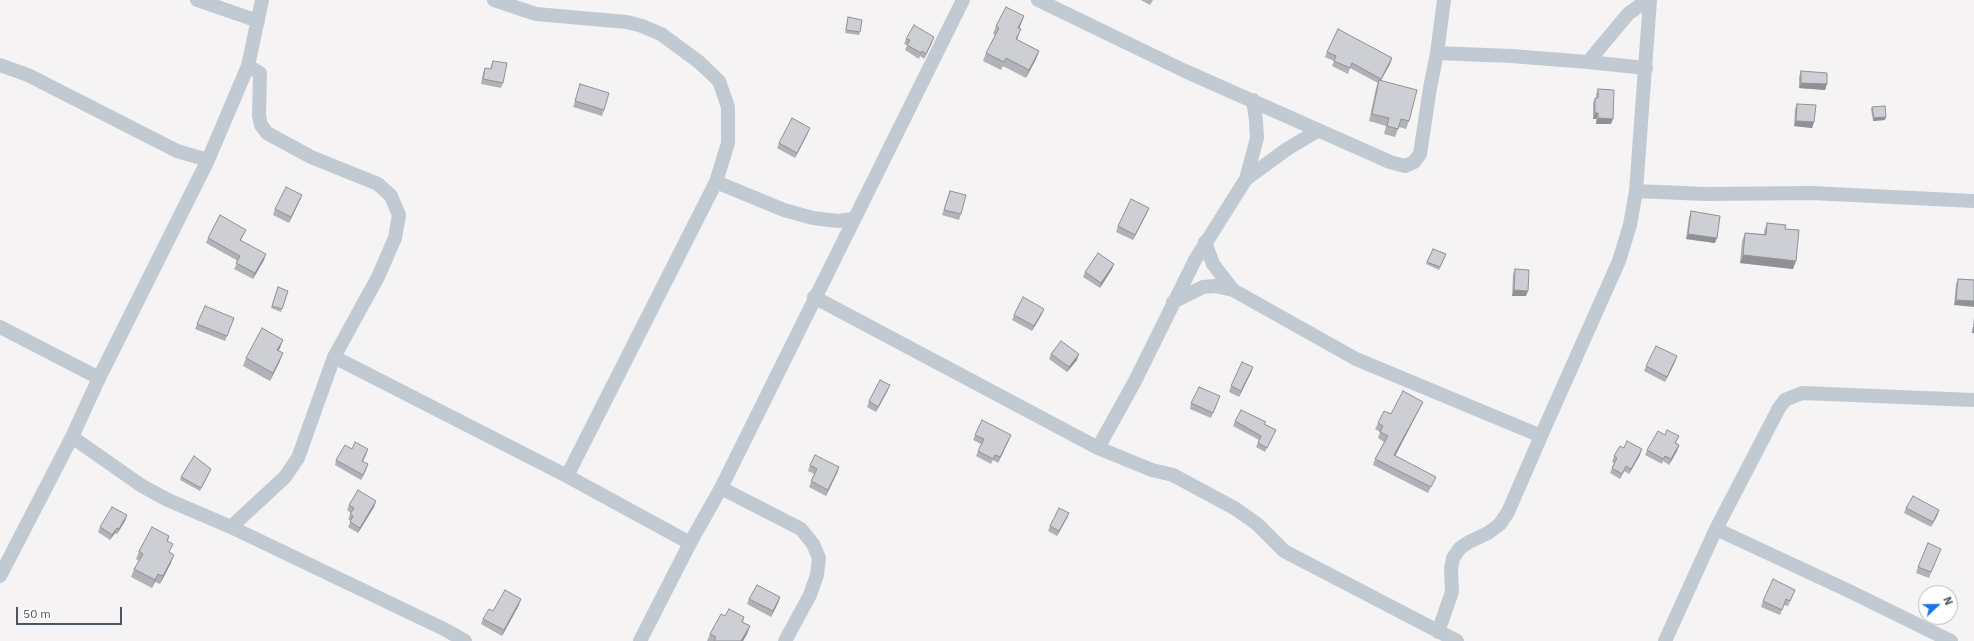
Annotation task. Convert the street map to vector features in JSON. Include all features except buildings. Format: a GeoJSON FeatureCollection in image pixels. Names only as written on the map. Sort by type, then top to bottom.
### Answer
{"type":"FeatureCollection","features":[{"type":"Feature","properties":{"kind":"street"},"geometry":{"type":"LineString","coordinates":[[197,0],[258,21]]}},
{"type":"Feature","properties":{"kind":"street"},"geometry":{"type":"LineString","coordinates":[[0,576],[72,437],[99,378],[208,160],[248,66],[262,0]]}},
{"type":"Feature","properties":{"kind":"street"},"geometry":{"type":"LineString","coordinates":[[494,0],[536,14],[627,22],[642,26],[661,34],[699,62],[718,81],[728,107],[728,143],[716,182],[567,476]]}},
{"type":"Feature","properties":{"kind":"street"},"geometry":{"type":"LineString","coordinates":[[640,641],[721,488],[814,297],[963,0]]}},
{"type":"Feature","properties":{"kind":"street"},"geometry":{"type":"LineString","coordinates":[[1038,0],[1185,71],[1390,162],[1405,166],[1414,162],[1420,154],[1437,53],[1444,0]]}},
{"type":"Feature","properties":{"kind":"street"},"geometry":{"type":"LineString","coordinates":[[1588,62],[1628,14],[1648,0]]}},
{"type":"Feature","properties":{"kind":"street"},"geometry":{"type":"LineString","coordinates":[[1438,632],[1452,592],[1451,568],[1453,558],[1460,548],[1468,542],[1488,533],[1500,524],[1508,512],[1619,261],[1630,225],[1636,191],[1646,68],[1648,0]]}},
{"type":"Feature","properties":{"kind":"street"},"geometry":{"type":"LineString","coordinates":[[1437,53],[1510,56],[1646,68]]}},
{"type":"Feature","properties":{"kind":"street"},"geometry":{"type":"LineString","coordinates":[[0,65],[28,75],[172,148],[208,160]]}},
{"type":"Feature","properties":{"kind":"street"},"geometry":{"type":"LineString","coordinates":[[231,527],[285,477],[298,458],[334,357],[378,277],[395,238],[399,215],[391,196],[378,184],[322,163],[267,133],[261,125],[259,116],[260,73],[248,66]]}},
{"type":"Feature","properties":{"kind":"street"},"geometry":{"type":"LineString","coordinates":[[1098,448],[1135,381],[1173,302],[1205,242],[1246,179],[1257,138],[1253,100]]}},
{"type":"Feature","properties":{"kind":"street"},"geometry":{"type":"LineString","coordinates":[[1246,179],[1287,149],[1319,130]]}},
{"type":"Feature","properties":{"kind":"street"},"geometry":{"type":"LineString","coordinates":[[716,182],[784,210],[813,218],[838,221],[853,219]]}},
{"type":"Feature","properties":{"kind":"street"},"geometry":{"type":"LineString","coordinates":[[1636,191],[1705,194],[1812,193],[1974,201]]}},
{"type":"Feature","properties":{"kind":"street"},"geometry":{"type":"LineString","coordinates":[[1205,242],[1214,264],[1233,290]]}},
{"type":"Feature","properties":{"kind":"street"},"geometry":{"type":"LineString","coordinates":[[1173,302],[1203,288],[1215,286],[1233,290],[1356,359],[1541,436]]}},
{"type":"Feature","properties":{"kind":"street"},"geometry":{"type":"LineString","coordinates":[[814,297],[1098,448],[1152,470],[1173,475],[1236,509],[1257,524],[1284,551],[1457,641]]}},
{"type":"Feature","properties":{"kind":"street"},"geometry":{"type":"LineString","coordinates":[[0,327],[99,378]]}},
{"type":"Feature","properties":{"kind":"street"},"geometry":{"type":"LineString","coordinates":[[334,357],[567,476],[690,544]]}},
{"type":"Feature","properties":{"kind":"street"},"geometry":{"type":"LineString","coordinates":[[1665,641],[1716,529],[1779,408],[1785,400],[1793,395],[1802,393],[1974,400]]}},
{"type":"Feature","properties":{"kind":"street"},"geometry":{"type":"LineString","coordinates":[[72,437],[142,486],[168,500],[231,527],[446,630],[465,641]]}},
{"type":"Feature","properties":{"kind":"street"},"geometry":{"type":"LineString","coordinates":[[721,488],[800,529],[813,544],[819,558],[817,575],[810,595],[785,641]]}},
{"type":"Feature","properties":{"kind":"street"},"geometry":{"type":"LineString","coordinates":[[1716,529],[1847,590],[1951,641]]}}]}
